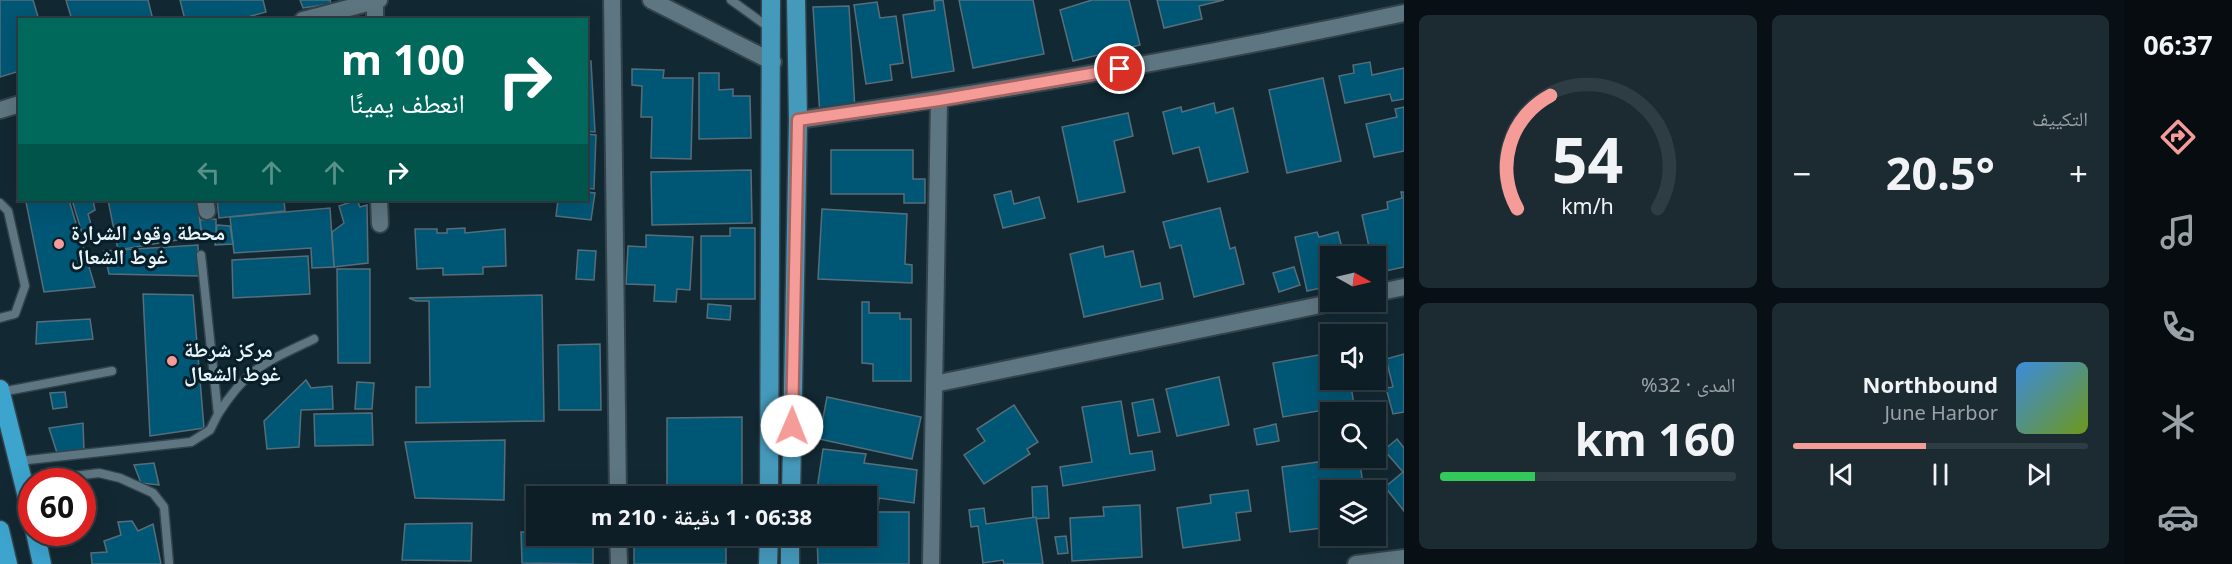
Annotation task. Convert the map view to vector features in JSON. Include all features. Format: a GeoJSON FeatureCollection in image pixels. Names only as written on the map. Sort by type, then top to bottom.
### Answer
{"type":"FeatureCollection","features":[{"type":"Feature","properties":{"kind":"highway"},"geometry":{"type":"LineString","coordinates":[[0,391],[21,468]]}},
{"type":"Feature","properties":{"kind":"highway"},"geometry":{"type":"LineString","coordinates":[[0,530],[4,559]]}},
{"type":"Feature","properties":{"kind":"highway"},"geometry":{"type":"LineString","coordinates":[[38,546],[42,564]]}},
{"type":"Feature","properties":{"kind":"main road"},"geometry":{"type":"LineString","coordinates":[[769,486],[771,0]]}},
{"type":"Feature","properties":{"kind":"main road"},"geometry":{"type":"LineString","coordinates":[[791,486],[798,120],[796,0]]}},
{"type":"Feature","properties":{"kind":"main road"},"geometry":{"type":"LineString","coordinates":[[768,564],[769,546]]}},
{"type":"Feature","properties":{"kind":"main road"},"geometry":{"type":"LineString","coordinates":[[790,546],[790,564]]}},
{"type":"Feature","properties":{"kind":"street"},"geometry":{"type":"LineString","coordinates":[[612,0],[618,486]]}},
{"type":"Feature","properties":{"kind":"street"},"geometry":{"type":"LineString","coordinates":[[651,0],[772,62]]}},
{"type":"Feature","properties":{"kind":"street"},"geometry":{"type":"LineString","coordinates":[[311,18],[377,1],[375,18]]}},
{"type":"Feature","properties":{"kind":"street"},"geometry":{"type":"LineString","coordinates":[[798,120],[939,100],[1194,56],[1404,13]]}},
{"type":"Feature","properties":{"kind":"street"},"geometry":{"type":"LineString","coordinates":[[930,564],[939,100]]}},
{"type":"Feature","properties":{"kind":"street"},"geometry":{"type":"LineString","coordinates":[[0,110],[18,105]]}},
{"type":"Feature","properties":{"kind":"street"},"geometry":{"type":"LineString","coordinates":[[380,201],[380,224]]}},
{"type":"Feature","properties":{"kind":"street"},"geometry":{"type":"LineString","coordinates":[[1386,291],[1404,287]]}},
{"type":"Feature","properties":{"kind":"street"},"geometry":{"type":"LineString","coordinates":[[934,384],[1320,305]]}},
{"type":"Feature","properties":{"kind":"street"},"geometry":{"type":"LineString","coordinates":[[618,546],[619,564]]}},
{"type":"Feature","properties":{"kind":"street"},"geometry":{"type":"LineString","coordinates":[[1356,564],[1404,558]]}},
{"type":"Feature","properties":{"kind":"lane"},"geometry":{"type":"LineString","coordinates":[[731,0],[771,30]]}},
{"type":"Feature","properties":{"kind":"lane"},"geometry":{"type":"LineString","coordinates":[[0,203],[8,211],[25,286],[15,314],[0,318]]}},
{"type":"Feature","properties":{"kind":"lane"},"geometry":{"type":"LineString","coordinates":[[201,255],[218,414]]}},
{"type":"Feature","properties":{"kind":"lane"},"geometry":{"type":"LineString","coordinates":[[19,461],[191,442],[210,430],[235,388],[258,366],[314,339]]}},
{"type":"Feature","properties":{"kind":"lane"},"geometry":{"type":"LineString","coordinates":[[0,391],[112,371]]}},
{"type":"Feature","properties":{"kind":"lane"},"geometry":{"type":"LineString","coordinates":[[96,473],[120,478],[153,493],[164,507],[169,563]]}},
{"type":"Feature","properties":{"kind":"building"},"geometry":{"type":"Polygon","coordinates":[[[0,0],[33,0],[38,18],[18,18],[18,72],[0,77],[0,0]]]}},
{"type":"Feature","properties":{"kind":"building"},"geometry":{"type":"Polygon","coordinates":[[[66,0],[148,0],[152,18],[71,18],[66,0]]]}},
{"type":"Feature","properties":{"kind":"building"},"geometry":{"type":"Polygon","coordinates":[[[180,0],[263,0],[266,12],[244,18],[184,18],[180,0]]]}},
{"type":"Feature","properties":{"kind":"building"},"geometry":{"type":"Polygon","coordinates":[[[300,0],[330,0],[331,4],[303,8],[300,0]]]}},
{"type":"Feature","properties":{"kind":"building"},"geometry":{"type":"Polygon","coordinates":[[[943,0],[954,71],[912,78],[903,15],[935,10],[934,1],[943,0]]]}},
{"type":"Feature","properties":{"kind":"building"},"geometry":{"type":"Polygon","coordinates":[[[959,0],[1033,0],[1044,54],[973,68],[959,0]]]}},
{"type":"Feature","properties":{"kind":"building"},"geometry":{"type":"Polygon","coordinates":[[[1092,0],[1129,0],[1140,45],[1073,61],[1060,10],[1092,0]]]}},
{"type":"Feature","properties":{"kind":"building"},"geometry":{"type":"Polygon","coordinates":[[[1157,0],[1224,0],[1199,6],[1202,19],[1164,28],[1157,0]]]}},
{"type":"Feature","properties":{"kind":"building"},"geometry":{"type":"Polygon","coordinates":[[[877,2],[880,18],[896,16],[903,63],[890,65],[892,80],[866,84],[854,5],[877,2]]]}},
{"type":"Feature","properties":{"kind":"building"},"geometry":{"type":"Polygon","coordinates":[[[849,6],[855,110],[820,116],[813,7],[849,6]]]}},
{"type":"Feature","properties":{"kind":"building"},"geometry":{"type":"Polygon","coordinates":[[[588,61],[591,61],[595,132],[588,131],[588,61]]]}},
{"type":"Feature","properties":{"kind":"building"},"geometry":{"type":"Polygon","coordinates":[[[1370,62],[1372,75],[1404,68],[1404,99],[1392,101],[1390,94],[1345,103],[1339,76],[1354,73],[1353,65],[1370,62]]]}},
{"type":"Feature","properties":{"kind":"building"},"geometry":{"type":"Polygon","coordinates":[[[632,69],[664,70],[663,78],[693,78],[691,159],[651,158],[652,117],[641,117],[642,86],[632,85],[632,69]]]}},
{"type":"Feature","properties":{"kind":"building"},"geometry":{"type":"Polygon","coordinates":[[[699,73],[719,73],[719,90],[733,89],[733,96],[750,96],[751,138],[699,139],[699,73]]]}},
{"type":"Feature","properties":{"kind":"building"},"geometry":{"type":"Polygon","coordinates":[[[1323,78],[1341,161],[1287,173],[1269,90],[1323,78]]]}},
{"type":"Feature","properties":{"kind":"building"},"geometry":{"type":"Polygon","coordinates":[[[1214,103],[1216,113],[1233,108],[1248,172],[1208,182],[1199,147],[1173,154],[1163,112],[1181,107],[1182,112],[1214,103]]]}},
{"type":"Feature","properties":{"kind":"building"},"geometry":{"type":"Polygon","coordinates":[[[1404,107],[1404,151],[1374,157],[1366,124],[1397,117],[1395,109],[1404,107]]]}},
{"type":"Feature","properties":{"kind":"building"},"geometry":{"type":"Polygon","coordinates":[[[1128,113],[1133,136],[1114,141],[1125,192],[1078,202],[1062,127],[1128,113]]]}},
{"type":"Feature","properties":{"kind":"building"},"geometry":{"type":"Polygon","coordinates":[[[588,134],[596,135],[594,189],[588,188],[588,134]]]}},
{"type":"Feature","properties":{"kind":"building"},"geometry":{"type":"Polygon","coordinates":[[[831,150],[913,150],[913,179],[925,179],[925,203],[904,203],[904,194],[831,194],[831,150]]]}},
{"type":"Feature","properties":{"kind":"building"},"geometry":{"type":"Polygon","coordinates":[[[751,170],[752,223],[652,225],[651,172],[751,170]]]}},
{"type":"Feature","properties":{"kind":"building"},"geometry":{"type":"Polygon","coordinates":[[[1011,191],[1014,204],[1039,197],[1045,218],[1003,228],[994,195],[1011,191]]]}},
{"type":"Feature","properties":{"kind":"building"},"geometry":{"type":"Polygon","coordinates":[[[588,192],[595,193],[591,220],[556,216],[558,201],[588,201],[588,192]]]}},
{"type":"Feature","properties":{"kind":"building"},"geometry":{"type":"Polygon","coordinates":[[[1401,192],[1404,192],[1404,267],[1386,271],[1386,246],[1369,246],[1362,215],[1388,209],[1387,202],[1402,198],[1401,192]]]}},
{"type":"Feature","properties":{"kind":"building","name":"محطة وقود الشرارة غوط الشعال"},"geometry":{"type":"Polygon","coordinates":[[[24,201],[69,201],[95,287],[44,292],[26,202],[24,201]]]}},
{"type":"Feature","properties":{"kind":"building"},"geometry":{"type":"Polygon","coordinates":[[[72,201],[93,201],[95,210],[88,214],[92,228],[82,233],[72,201]]]}},
{"type":"Feature","properties":{"kind":"building"},"geometry":{"type":"Polygon","coordinates":[[[108,201],[197,201],[202,236],[118,250],[108,201]]]}},
{"type":"Feature","properties":{"kind":"building"},"geometry":{"type":"Polygon","coordinates":[[[217,201],[284,201],[285,211],[219,218],[217,201]]]}},
{"type":"Feature","properties":{"kind":"building"},"geometry":{"type":"Polygon","coordinates":[[[354,201],[357,201],[360,207],[367,205],[368,263],[334,267],[332,232],[344,223],[339,206],[354,201]]]}},
{"type":"Feature","properties":{"kind":"building"},"geometry":{"type":"Polygon","coordinates":[[[330,208],[334,267],[312,268],[311,248],[234,253],[230,217],[330,208]]]}},
{"type":"Feature","properties":{"kind":"building"},"geometry":{"type":"Polygon","coordinates":[[[1220,208],[1230,249],[1235,247],[1244,284],[1194,297],[1181,245],[1170,248],[1163,222],[1220,208]]]}},
{"type":"Feature","properties":{"kind":"building"},"geometry":{"type":"Polygon","coordinates":[[[822,209],[907,214],[905,264],[912,265],[912,283],[818,279],[822,209]]]}},
{"type":"Feature","properties":{"kind":"building"},"geometry":{"type":"Polygon","coordinates":[[[216,219],[216,235],[202,234],[200,220],[216,219]]]}},
{"type":"Feature","properties":{"kind":"building"},"geometry":{"type":"Polygon","coordinates":[[[217,225],[230,226],[233,244],[215,245],[217,225]]]}},
{"type":"Feature","properties":{"kind":"building"},"geometry":{"type":"Polygon","coordinates":[[[465,228],[465,233],[505,229],[506,266],[483,267],[483,274],[443,275],[443,268],[417,269],[415,229],[437,229],[437,233],[447,233],[447,229],[465,228]]]}},
{"type":"Feature","properties":{"kind":"building"},"geometry":{"type":"Polygon","coordinates":[[[730,228],[755,228],[755,299],[701,299],[701,236],[730,236],[730,228]]]}},
{"type":"Feature","properties":{"kind":"building"},"geometry":{"type":"Polygon","coordinates":[[[1317,232],[1319,237],[1338,232],[1342,246],[1320,246],[1320,288],[1307,291],[1295,237],[1317,232]]]}},
{"type":"Feature","properties":{"kind":"building"},"geometry":{"type":"Polygon","coordinates":[[[646,235],[693,237],[690,290],[677,289],[676,302],[654,301],[655,285],[626,284],[628,246],[646,247],[646,235]]]}},
{"type":"Feature","properties":{"kind":"building"},"geometry":{"type":"Polygon","coordinates":[[[198,245],[199,276],[109,274],[104,251],[198,245]]]}},
{"type":"Feature","properties":{"kind":"building"},"geometry":{"type":"Polygon","coordinates":[[[1103,246],[1105,257],[1133,251],[1141,287],[1160,283],[1163,299],[1084,317],[1070,254],[1103,246]]]}},
{"type":"Feature","properties":{"kind":"building"},"geometry":{"type":"Polygon","coordinates":[[[578,250],[596,251],[594,280],[576,279],[578,250]]]}},
{"type":"Feature","properties":{"kind":"building"},"geometry":{"type":"Polygon","coordinates":[[[308,256],[310,294],[233,298],[232,260],[308,256]]]}},
{"type":"Feature","properties":{"kind":"building"},"geometry":{"type":"Polygon","coordinates":[[[1294,267],[1300,285],[1279,292],[1273,273],[1294,267]]]}},
{"type":"Feature","properties":{"kind":"building"},"geometry":{"type":"Polygon","coordinates":[[[337,269],[370,269],[370,363],[338,363],[337,269]]]}},
{"type":"Feature","properties":{"kind":"building","name":"مركز شرطة غوط الشعال"},"geometry":{"type":"Polygon","coordinates":[[[143,294],[193,295],[204,428],[150,436],[143,294]]]}},
{"type":"Feature","properties":{"kind":"building"},"geometry":{"type":"Polygon","coordinates":[[[542,295],[544,421],[416,423],[416,387],[430,387],[429,301],[416,301],[409,298],[542,295]]]}},
{"type":"Feature","properties":{"kind":"building"},"geometry":{"type":"Polygon","coordinates":[[[862,302],[869,302],[869,313],[900,313],[900,319],[911,319],[911,381],[873,381],[873,364],[862,363],[862,302]]]}},
{"type":"Feature","properties":{"kind":"building"},"geometry":{"type":"Polygon","coordinates":[[[708,304],[731,306],[730,320],[707,318],[708,304]]]}},
{"type":"Feature","properties":{"kind":"building"},"geometry":{"type":"Polygon","coordinates":[[[90,319],[93,339],[36,344],[37,322],[90,319]]]}},
{"type":"Feature","properties":{"kind":"building"},"geometry":{"type":"Polygon","coordinates":[[[600,344],[601,410],[559,410],[558,345],[600,344]]]}},
{"type":"Feature","properties":{"kind":"building"},"geometry":{"type":"Polygon","coordinates":[[[1404,354],[1404,412],[1393,414],[1386,388],[1393,387],[1386,359],[1404,354]]]}},
{"type":"Feature","properties":{"kind":"building"},"geometry":{"type":"Polygon","coordinates":[[[1320,355],[1320,390],[1352,390],[1354,402],[1320,402],[1320,411],[1283,417],[1273,363],[1320,355]]]}},
{"type":"Feature","properties":{"kind":"building"},"geometry":{"type":"Polygon","coordinates":[[[1219,377],[1229,425],[1177,436],[1166,389],[1219,377]]]}},
{"type":"Feature","properties":{"kind":"building"},"geometry":{"type":"Polygon","coordinates":[[[306,380],[311,388],[332,386],[333,409],[301,410],[299,447],[267,449],[264,421],[306,380]]]}},
{"type":"Feature","properties":{"kind":"building"},"geometry":{"type":"Polygon","coordinates":[[[357,382],[374,383],[372,409],[355,409],[357,382]]]}},
{"type":"Feature","properties":{"kind":"building"},"geometry":{"type":"Polygon","coordinates":[[[65,392],[67,407],[53,409],[50,393],[65,392]]]}},
{"type":"Feature","properties":{"kind":"building"},"geometry":{"type":"Polygon","coordinates":[[[827,397],[921,417],[912,459],[819,439],[827,397]]]}},
{"type":"Feature","properties":{"kind":"building"},"geometry":{"type":"Polygon","coordinates":[[[1153,399],[1160,432],[1138,436],[1132,403],[1153,399]]]}},
{"type":"Feature","properties":{"kind":"building"},"geometry":{"type":"Polygon","coordinates":[[[1121,401],[1130,454],[1152,451],[1155,470],[1063,486],[1060,467],[1092,462],[1082,407],[1121,401]]]}},
{"type":"Feature","properties":{"kind":"building"},"geometry":{"type":"Polygon","coordinates":[[[1014,405],[1038,442],[1027,449],[1030,454],[984,484],[964,455],[985,441],[977,429],[1014,405]]]}},
{"type":"Feature","properties":{"kind":"building"},"geometry":{"type":"Polygon","coordinates":[[[372,413],[373,445],[315,446],[314,414],[372,413]]]}},
{"type":"Feature","properties":{"kind":"building"},"geometry":{"type":"Polygon","coordinates":[[[742,417],[742,486],[667,486],[667,418],[742,417]]]}},
{"type":"Feature","properties":{"kind":"building"},"geometry":{"type":"Polygon","coordinates":[[[83,423],[84,451],[58,456],[49,428],[83,423]]]}},
{"type":"Feature","properties":{"kind":"building"},"geometry":{"type":"Polygon","coordinates":[[[1276,424],[1279,441],[1257,445],[1254,429],[1276,424]]]}},
{"type":"Feature","properties":{"kind":"building"},"geometry":{"type":"Polygon","coordinates":[[[1397,439],[1404,448],[1404,511],[1386,488],[1403,472],[1386,452],[1386,448],[1397,439]]]}},
{"type":"Feature","properties":{"kind":"building"},"geometry":{"type":"Polygon","coordinates":[[[505,440],[504,500],[415,498],[405,442],[505,440]]]}},
{"type":"Feature","properties":{"kind":"building"},"geometry":{"type":"Polygon","coordinates":[[[823,449],[866,454],[864,463],[917,470],[914,503],[879,498],[878,510],[877,486],[817,486],[823,449]]]}},
{"type":"Feature","properties":{"kind":"building"},"geometry":{"type":"Polygon","coordinates":[[[1320,462],[1320,468],[1361,468],[1362,480],[1320,480],[1320,528],[1290,532],[1282,467],[1320,462]]]}},
{"type":"Feature","properties":{"kind":"building"},"geometry":{"type":"Polygon","coordinates":[[[154,463],[159,485],[141,483],[134,465],[154,463]]]}},
{"type":"Feature","properties":{"kind":"building"},"geometry":{"type":"Polygon","coordinates":[[[1047,486],[1049,518],[1033,519],[1032,487],[1047,486]]]}},
{"type":"Feature","properties":{"kind":"building"},"geometry":{"type":"Polygon","coordinates":[[[1248,490],[1251,511],[1236,513],[1240,540],[1183,548],[1177,508],[1211,503],[1210,495],[1248,490]]]}},
{"type":"Feature","properties":{"kind":"building"},"geometry":{"type":"Polygon","coordinates":[[[1140,505],[1142,557],[1072,561],[1070,518],[1104,516],[1103,507],[1140,505]]]}},
{"type":"Feature","properties":{"kind":"building"},"geometry":{"type":"Polygon","coordinates":[[[984,508],[986,524],[1036,517],[1043,564],[1004,564],[1003,560],[983,563],[978,526],[971,527],[969,510],[984,508]]]}},
{"type":"Feature","properties":{"kind":"building"},"geometry":{"type":"Polygon","coordinates":[[[877,512],[909,512],[909,564],[818,564],[817,546],[877,546],[877,512]]]}},
{"type":"Feature","properties":{"kind":"building"},"geometry":{"type":"Polygon","coordinates":[[[132,521],[138,531],[153,524],[161,564],[92,564],[91,553],[107,552],[104,541],[121,535],[118,522],[132,521]]]}},
{"type":"Feature","properties":{"kind":"building"},"geometry":{"type":"Polygon","coordinates":[[[472,523],[471,561],[402,560],[405,524],[472,523]]]}},
{"type":"Feature","properties":{"kind":"building"},"geometry":{"type":"Polygon","coordinates":[[[521,532],[526,532],[526,546],[593,546],[593,564],[522,563],[521,532]]]}},
{"type":"Feature","properties":{"kind":"building"},"geometry":{"type":"Polygon","coordinates":[[[1066,536],[1068,553],[1058,554],[1055,537],[1066,536]]]}},
{"type":"Feature","properties":{"kind":"building"},"geometry":{"type":"Polygon","coordinates":[[[634,546],[726,546],[726,564],[634,564],[634,546]]]}},
{"type":"Feature","properties":{"kind":"place","name":"محطة وقود الشرارة غوط الشعال"},"geometry":{"type":"Point","coordinates":[59,244]}},
{"type":"Feature","properties":{"kind":"place","name":"مركز شرطة غوط الشعال"},"geometry":{"type":"Point","coordinates":[172,361]}},
{"type":"Feature","properties":{"kind":"route"},"geometry":{"type":"LineString","coordinates":[[792,426],[798,120],[939,100],[1120,69]]}}]}
